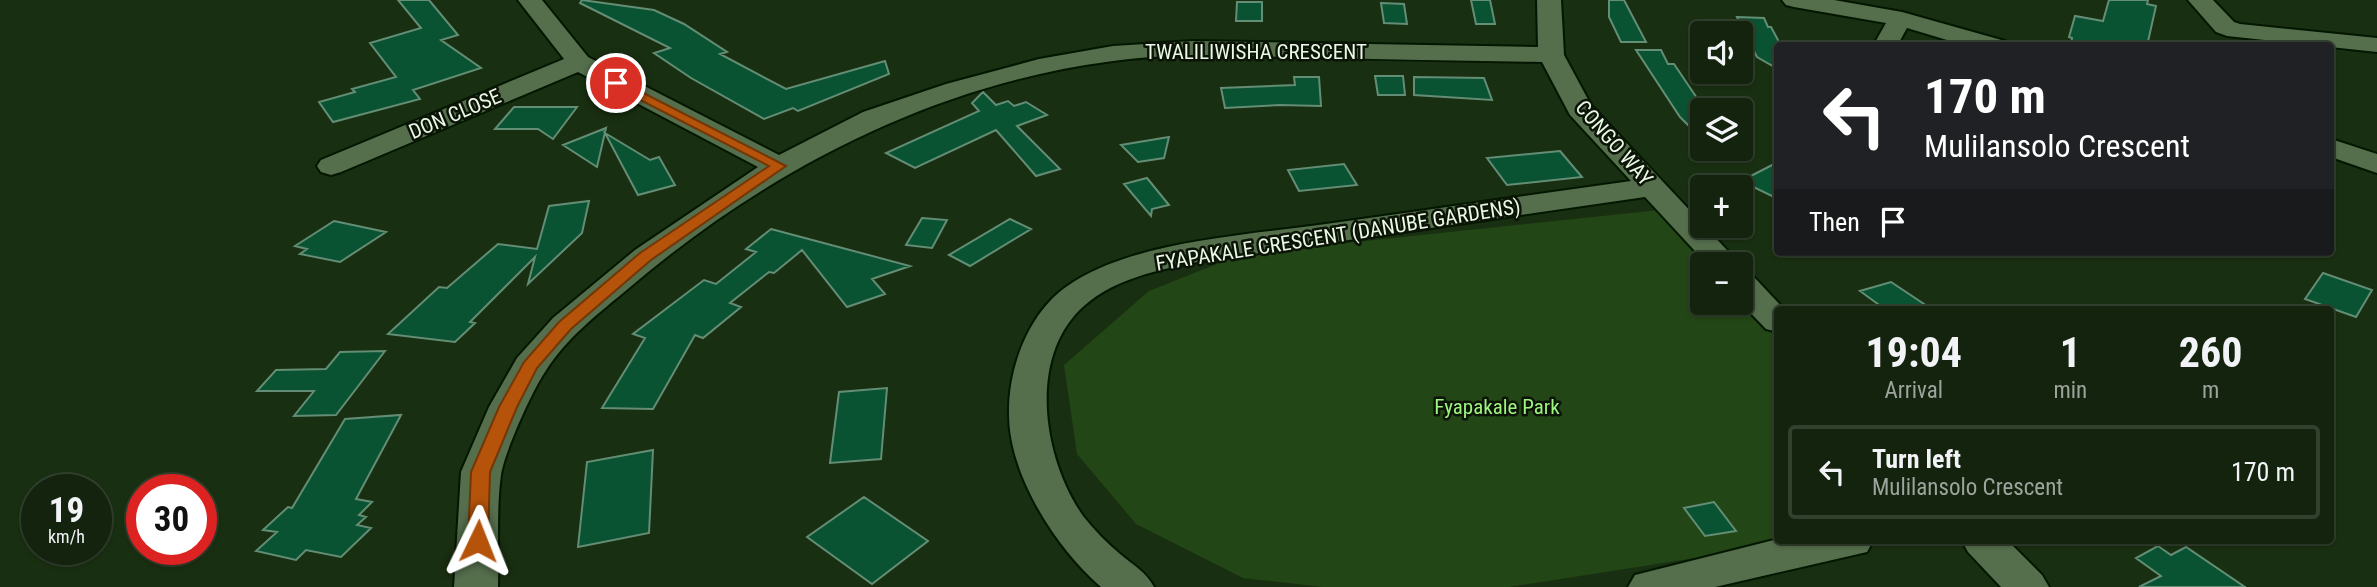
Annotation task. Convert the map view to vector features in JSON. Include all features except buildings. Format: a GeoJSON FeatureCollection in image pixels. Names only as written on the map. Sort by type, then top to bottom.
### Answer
{"type":"FeatureCollection","features":[{"type":"Feature","properties":{"kind":"street"},"geometry":{"type":"LineString","coordinates":[[530,0],[579,62],[634,93],[779,166]]}},
{"type":"Feature","properties":{"kind":"street","name":"CONGO WAY"},"geometry":{"type":"LineString","coordinates":[[1549,0],[1551,55],[1580,109],[1713,252]]}},
{"type":"Feature","properties":{"kind":"street"},"geometry":{"type":"LineString","coordinates":[[1794,0],[1902,19],[1982,42]]}},
{"type":"Feature","properties":{"kind":"street"},"geometry":{"type":"LineString","coordinates":[[2200,0],[2225,27],[2236,31],[2377,45]]}},
{"type":"Feature","properties":{"kind":"street"},"geometry":{"type":"LineString","coordinates":[[1886,42],[1902,19]]}},
{"type":"Feature","properties":{"kind":"street","name":"TWALILIWISHA CRESCENT"},"geometry":{"type":"LineString","coordinates":[[476,587],[481,472],[508,407],[530,366],[565,325],[646,257],[779,166],[873,118],[1038,67],[1113,54],[1193,48],[1551,55]]}},
{"type":"Feature","properties":{"kind":"street","name":"DON CLOSE"},"geometry":{"type":"LineString","coordinates":[[331,166],[579,62]]}},
{"type":"Feature","properties":{"kind":"street"},"geometry":{"type":"LineString","coordinates":[[2334,148],[2377,164]]}},
{"type":"Feature","properties":{"kind":"street","name":"FYAPAKALE CRESCENT (DANUBE GARDENS)"},"geometry":{"type":"LineString","coordinates":[[1132,587],[1117,576],[1070,528],[1049,487],[1028,425],[1030,381],[1043,340],[1062,309],[1082,292],[1138,266],[1198,252],[1652,187]]}},
{"type":"Feature","properties":{"kind":"street"},"geometry":{"type":"LineString","coordinates":[[1753,296],[1774,318]]}},
{"type":"Feature","properties":{"kind":"street"},"geometry":{"type":"LineString","coordinates":[[1650,587],[1782,554],[1836,544]]}},
{"type":"Feature","properties":{"kind":"street"},"geometry":{"type":"LineString","coordinates":[[1986,544],[2027,587]]}},
{"type":"Feature","properties":{"kind":"green space","name":"Fyapakale Park"},"geometry":{"type":"Polygon","coordinates":[[[1669,209],[1690,232],[1690,238],[1696,238],[1709,252],[1690,252],[1690,315],[1753,315],[1753,311],[1774,325],[1774,544],[1785,544],[1509,587],[1323,587],[1243,578],[1136,524],[1077,454],[1064,365],[1149,291],[1242,254],[1669,209]]]}},
{"type":"Feature","properties":{"kind":"route"},"geometry":{"type":"LineString","coordinates":[[478,541],[481,472],[508,407],[530,366],[565,325],[646,257],[779,166],[616,83]]}}]}
